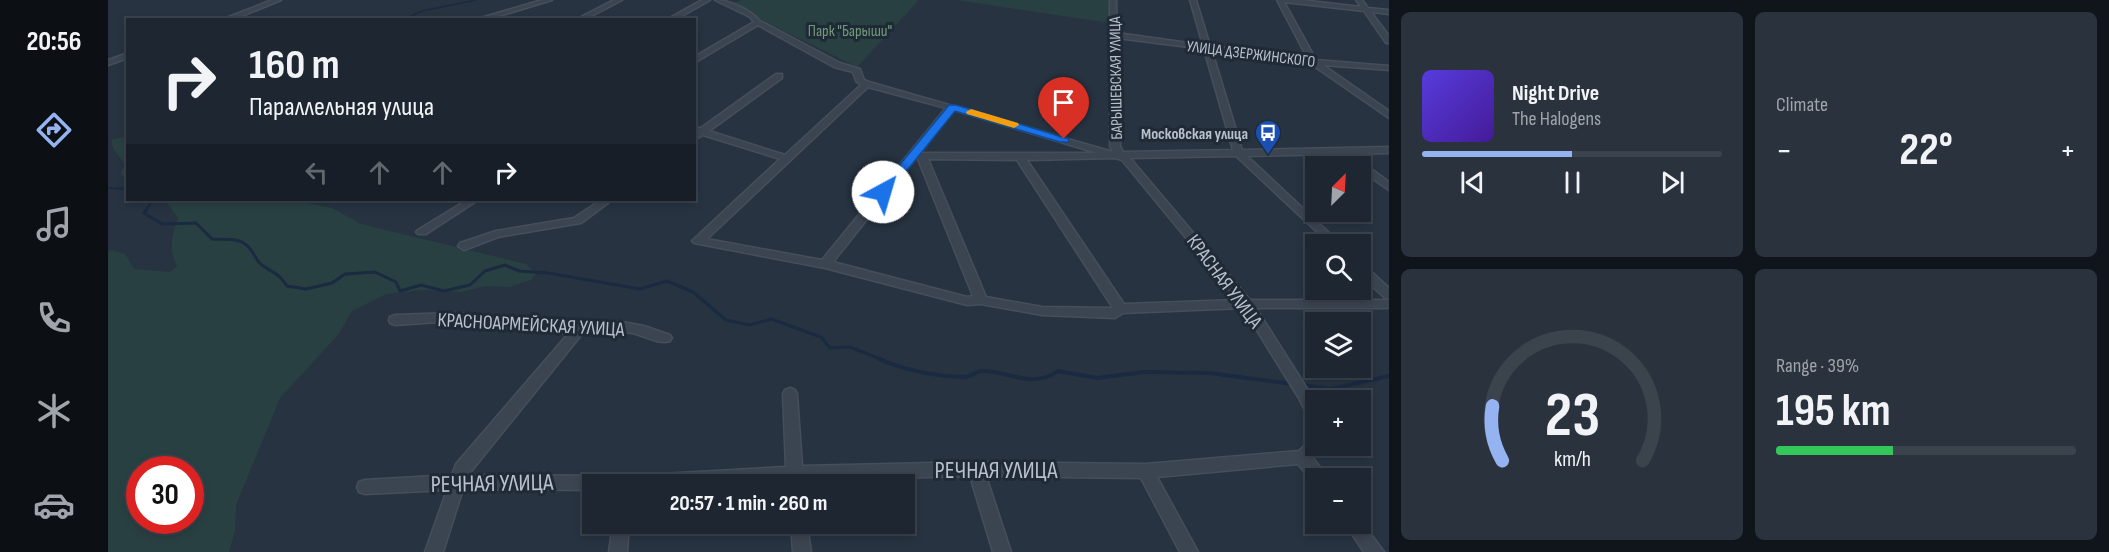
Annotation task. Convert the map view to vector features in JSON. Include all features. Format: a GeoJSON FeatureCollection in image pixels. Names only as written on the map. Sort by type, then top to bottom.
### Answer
{"type":"FeatureCollection","features":[{"type":"Feature","properties":{"kind":"street"},"geometry":{"type":"LineString","coordinates":[[229,18],[278,0]]}},
{"type":"Feature","properties":{"kind":"street"},"geometry":{"type":"LineString","coordinates":[[484,18],[549,0]]}},
{"type":"Feature","properties":{"kind":"street"},"geometry":{"type":"LineString","coordinates":[[582,18],[619,0]]}},
{"type":"Feature","properties":{"kind":"street"},"geometry":{"type":"LineString","coordinates":[[673,18],[707,0]]}},
{"type":"Feature","properties":{"kind":"street"},"geometry":{"type":"LineString","coordinates":[[718,0],[752,16],[758,22],[837,65],[857,71],[860,81],[866,84],[1120,155]]}},
{"type":"Feature","properties":{"kind":"street","name":"БАРЫШЕВСКАЯ УЛИЦА"},"geometry":{"type":"LineString","coordinates":[[1113,0],[1114,127],[1115,146],[1120,155]]}},
{"type":"Feature","properties":{"kind":"street"},"geometry":{"type":"LineString","coordinates":[[1193,0],[1238,152],[1325,234]]}},
{"type":"Feature","properties":{"kind":"street"},"geometry":{"type":"LineString","coordinates":[[1282,0],[1389,12]]}},
{"type":"Feature","properties":{"kind":"street"},"geometry":{"type":"LineString","coordinates":[[1282,0],[1313,62],[1389,115]]}},
{"type":"Feature","properties":{"kind":"street"},"geometry":{"type":"LineString","coordinates":[[1359,0],[1389,41]]}},
{"type":"Feature","properties":{"kind":"street"},"geometry":{"type":"LineString","coordinates":[[696,60],[758,22]]}},
{"type":"Feature","properties":{"kind":"street","name":"УЛИЦА ДЗЕРЖИНСКОГО"},"geometry":{"type":"LineString","coordinates":[[1114,35],[1313,62],[1389,68]]}},
{"type":"Feature","properties":{"kind":"street"},"geometry":{"type":"LineString","coordinates":[[108,63],[126,56]]}},
{"type":"Feature","properties":{"kind":"street"},"geometry":{"type":"LineString","coordinates":[[697,132],[779,76]]}},
{"type":"Feature","properties":{"kind":"street"},"geometry":{"type":"LineString","coordinates":[[866,84],[698,241],[825,264],[967,301],[981,300],[1042,311],[1115,314],[1120,309],[1248,304],[1389,304]]}},
{"type":"Feature","properties":{"kind":"street"},"geometry":{"type":"LineString","coordinates":[[825,264],[917,156],[952,107]]}},
{"type":"Feature","properties":{"kind":"street"},"geometry":{"type":"LineString","coordinates":[[697,132],[785,158]]}},
{"type":"Feature","properties":{"kind":"street"},"geometry":{"type":"LineString","coordinates":[[917,156],[1020,157],[1389,150]]}},
{"type":"Feature","properties":{"kind":"street"},"geometry":{"type":"LineString","coordinates":[[1342,151],[1389,187]]}},
{"type":"Feature","properties":{"kind":"street","name":"КРАСНАЯ УЛИЦА"},"geometry":{"type":"LineString","coordinates":[[1120,155],[1132,163],[1248,304],[1305,396]]}},
{"type":"Feature","properties":{"kind":"street"},"geometry":{"type":"LineString","coordinates":[[917,156],[981,300]]}},
{"type":"Feature","properties":{"kind":"street"},"geometry":{"type":"LineString","coordinates":[[1020,157],[1120,309]]}},
{"type":"Feature","properties":{"kind":"street"},"geometry":{"type":"LineString","coordinates":[[422,232],[471,201]]}},
{"type":"Feature","properties":{"kind":"street"},"geometry":{"type":"LineString","coordinates":[[464,246],[496,234],[577,221],[606,201]]}},
{"type":"Feature","properties":{"kind":"street"},"geometry":{"type":"LineString","coordinates":[[1371,278],[1389,295]]}},
{"type":"Feature","properties":{"kind":"street","name":"КРАСНОАРМЕЙСКАЯ УЛИЦА"},"geometry":{"type":"LineString","coordinates":[[395,320],[453,317],[578,330],[587,327],[620,327],[651,333],[665,339]]}},
{"type":"Feature","properties":{"kind":"street"},"geometry":{"type":"LineString","coordinates":[[434,552],[462,469],[578,330]]}},
{"type":"Feature","properties":{"kind":"street"},"geometry":{"type":"LineString","coordinates":[[790,394],[794,474]]}},
{"type":"Feature","properties":{"kind":"street"},"geometry":{"type":"LineString","coordinates":[[1305,455],[1302,457],[1311,468]]}},
{"type":"Feature","properties":{"kind":"street","name":"РЕЧНАЯ УЛИЦА"},"geometry":{"type":"LineString","coordinates":[[875,474],[976,469],[1146,471],[1302,457]]}},
{"type":"Feature","properties":{"kind":"street"},"geometry":{"type":"LineString","coordinates":[[976,469],[1002,552]]}},
{"type":"Feature","properties":{"kind":"street"},"geometry":{"type":"LineString","coordinates":[[1146,471],[1189,552]]}},
{"type":"Feature","properties":{"kind":"street","name":"РЕЧНАЯ УЛИЦА"},"geometry":{"type":"LineString","coordinates":[[365,487],[459,482],[582,483]]}},
{"type":"Feature","properties":{"kind":"street"},"geometry":{"type":"LineString","coordinates":[[618,552],[620,534]]}},
{"type":"Feature","properties":{"kind":"street"},"geometry":{"type":"LineString","coordinates":[[800,534],[802,552]]}},
{"type":"Feature","properties":{"kind":"street"},"geometry":{"type":"LineString","coordinates":[[1361,534],[1375,552]]}},
{"type":"Feature","properties":{"kind":"green space","name":"Парк \"Барыши\""},"geometry":{"type":"Polygon","coordinates":[[[742,0],[919,0],[857,67],[729,4],[742,0]]]}},
{"type":"Feature","properties":{"kind":"green space"},"geometry":{"type":"Polygon","coordinates":[[[956,0],[1112,0],[1110,23],[956,0]]]}},
{"type":"Feature","properties":{"kind":"green space"},"geometry":{"type":"Polygon","coordinates":[[[126,138],[126,166],[113,148],[111,140],[126,138]]]}},
{"type":"Feature","properties":{"kind":"green space"},"geometry":{"type":"Polygon","coordinates":[[[126,166],[126,177],[121,175],[121,171],[126,166]]]}},
{"type":"Feature","properties":{"kind":"green space"},"geometry":{"type":"Polygon","coordinates":[[[166,201],[299,201],[332,208],[361,224],[526,264],[536,274],[531,280],[509,287],[486,286],[461,292],[423,290],[386,294],[352,311],[338,335],[280,398],[236,505],[235,530],[229,552],[108,552],[108,252],[111,250],[125,254],[134,269],[170,272],[177,266],[172,242],[178,218],[166,201]]]}},
{"type":"Feature","properties":{"kind":"waterway"},"geometry":{"type":"LineString","coordinates":[[407,18],[422,11],[476,0]]}},
{"type":"Feature","properties":{"kind":"waterway"},"geometry":{"type":"LineString","coordinates":[[108,188],[126,189]]}},
{"type":"Feature","properties":{"kind":"waterway"},"geometry":{"type":"LineString","coordinates":[[146,210],[152,201]]}},
{"type":"Feature","properties":{"kind":"waterway"},"geometry":{"type":"LineString","coordinates":[[147,209],[144,213],[162,224],[196,223],[212,239],[243,243],[251,250],[260,264],[278,275],[287,286],[306,289],[332,283],[345,274],[375,272],[396,282],[400,291],[421,285],[444,291],[470,285],[485,271],[505,265],[519,271],[548,273],[640,289],[667,281],[693,292],[726,320],[750,325],[771,319],[821,337],[830,348],[850,347],[883,360]]}},
{"type":"Feature","properties":{"kind":"waterway"},"geometry":{"type":"LineString","coordinates":[[879,359],[910,370],[967,377],[982,371],[1029,379],[1039,379],[1058,371],[1097,378],[1144,372],[1209,373],[1293,384]]}},
{"type":"Feature","properties":{"kind":"waterway"},"geometry":{"type":"LineString","coordinates":[[1302,385],[1331,389],[1389,376]]}},
{"type":"Feature","properties":{"kind":"slow traffic"},"geometry":{"type":"LineString","coordinates":[[971,112],[1014,125]]}},
{"type":"Feature","properties":{"kind":"place","name":"Московская улица"},"geometry":{"type":"Point","coordinates":[1268,156]}},
{"type":"Feature","properties":{"kind":"route"},"geometry":{"type":"LineString","coordinates":[[883,192],[952,107],[1064,139]]}}]}
